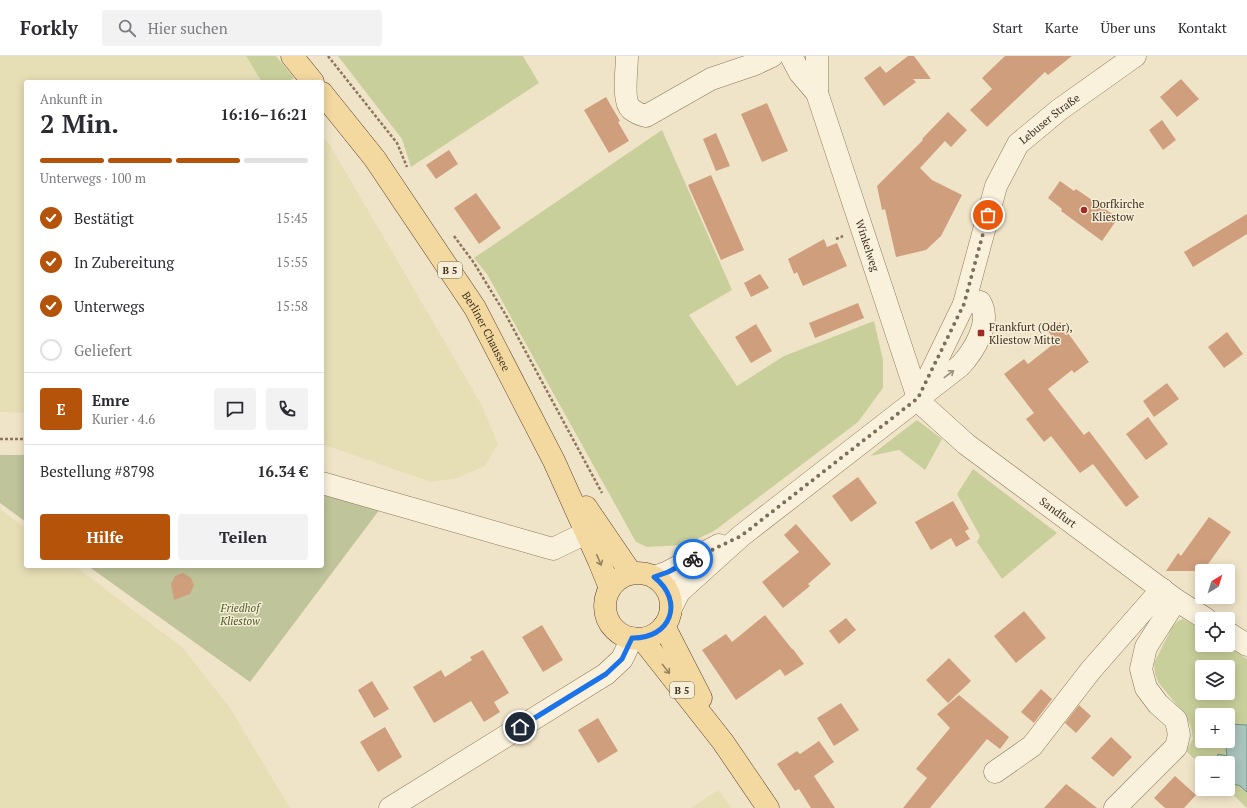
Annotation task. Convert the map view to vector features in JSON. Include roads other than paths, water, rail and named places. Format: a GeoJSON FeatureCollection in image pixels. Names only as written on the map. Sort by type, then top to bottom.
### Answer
{"type":"FeatureCollection","features":[{"type":"Feature","properties":{"kind":"main road"},"geometry":{"type":"LineString","coordinates":[[292,56],[311,80]]}},
{"type":"Feature","properties":{"kind":"main road","name":"Berliner Chaussee"},"geometry":{"type":"LineString","coordinates":[[324,95],[375,159],[475,308],[554,461],[610,588]]}},
{"type":"Feature","properties":{"kind":"main road","name":"Berliner Chaussee"},"geometry":{"type":"LineString","coordinates":[[554,461],[631,573]]}},
{"type":"Feature","properties":{"kind":"main road"},"geometry":{"type":"LineString","coordinates":[[639,572],[654,577],[661,582],[667,590],[670,599],[668,617],[654,634],[637,638],[623,635],[610,623],[606,615],[606,601],[610,588],[623,576],[631,573],[639,572]]}},
{"type":"Feature","properties":{"kind":"main road","name":"B 5"},"geometry":{"type":"LineString","coordinates":[[668,617],[723,742]]}},
{"type":"Feature","properties":{"kind":"main road","name":"B 5"},"geometry":{"type":"LineString","coordinates":[[637,638],[723,742],[768,808]]}},
{"type":"Feature","properties":{"kind":"street"},"geometry":{"type":"LineString","coordinates":[[627,56],[627,101],[630,109],[638,114],[646,116],[711,79],[755,64],[772,56]]}},
{"type":"Feature","properties":{"kind":"street","name":"Winkelweg"},"geometry":{"type":"LineString","coordinates":[[791,56],[800,73],[817,93]]}},
{"type":"Feature","properties":{"kind":"street","name":"Winkelweg"},"geometry":{"type":"LineString","coordinates":[[818,56],[817,93],[918,398]]}},
{"type":"Feature","properties":{"kind":"street","name":"Lebuser Straße"},"geometry":{"type":"LineString","coordinates":[[668,617],[679,592],[741,536],[918,398],[964,304],[996,186],[1018,144],[1059,110],[1135,56]]}},
{"type":"Feature","properties":{"kind":"street","name":"Sandfurt"},"geometry":{"type":"LineString","coordinates":[[918,398],[925,407],[966,444],[1169,594],[1196,612]]}},
{"type":"Feature","properties":{"kind":"street"},"geometry":{"type":"LineString","coordinates":[[324,483],[553,549],[586,533]]}},
{"type":"Feature","properties":{"kind":"street","name":"Lebuser Straße"},"geometry":{"type":"LineString","coordinates":[[654,577],[668,572],[714,547],[741,536]]}},
{"type":"Feature","properties":{"kind":"street"},"geometry":{"type":"LineString","coordinates":[[995,772],[1032,746],[1090,670],[1169,594]]}},
{"type":"Feature","properties":{"kind":"street"},"geometry":{"type":"LineString","coordinates":[[1115,808],[1176,747],[1178,741],[1179,735],[1176,720],[1158,704],[1146,688],[1141,669],[1146,647],[1169,594]]}},
{"type":"Feature","properties":{"kind":"street"},"geometry":{"type":"LineString","coordinates":[[1235,637],[1247,645]]}},
{"type":"Feature","properties":{"kind":"street"},"geometry":{"type":"LineString","coordinates":[[390,808],[606,674],[622,659],[637,638]]}},
{"type":"Feature","properties":{"kind":"water"},"geometry":{"type":"Polygon","coordinates":[[[1235,724],[1247,725],[1247,792],[1240,786],[1235,784],[1235,756],[1227,756],[1226,748],[1235,748],[1235,724]]]}},
{"type":"Feature","properties":{"kind":"place","name":"Dorfkirche Kliestow"},"geometry":{"type":"Point","coordinates":[1084,210]}},
{"type":"Feature","properties":{"kind":"place","name":"Frankfurt (Oder), Kliestow Mitte"},"geometry":{"type":"Point","coordinates":[981,333]}},
{"type":"Feature","properties":{"kind":"park label","name":"Friedhof Kliestow"},"geometry":{"type":"Point","coordinates":[240,614]}}]}
